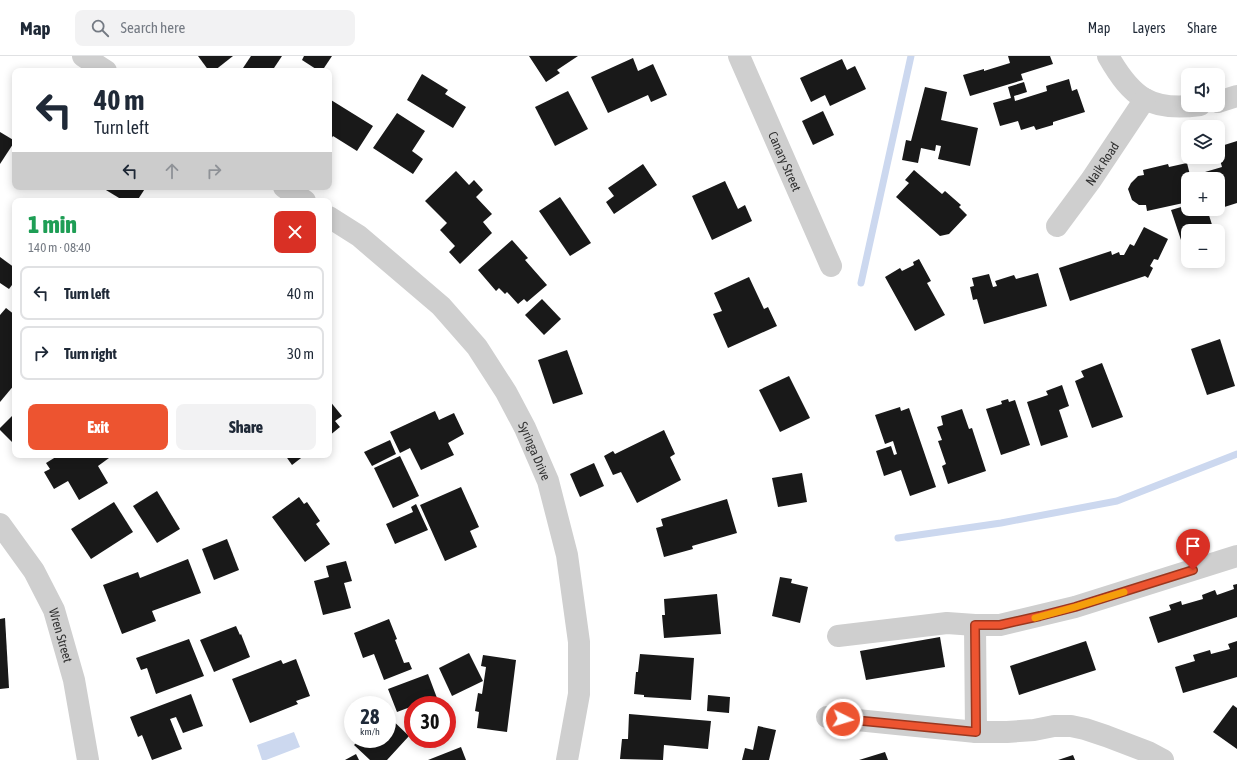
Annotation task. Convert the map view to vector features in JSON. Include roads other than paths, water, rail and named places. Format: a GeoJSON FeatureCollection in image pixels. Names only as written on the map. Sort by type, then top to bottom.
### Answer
{"type":"FeatureCollection","features":[{"type":"Feature","properties":{"kind":"street"},"geometry":{"type":"LineString","coordinates":[[83,56],[101,68]]}},
{"type":"Feature","properties":{"kind":"street","name":"Canary Street"},"geometry":{"type":"LineString","coordinates":[[739,56],[832,266]]}},
{"type":"Feature","properties":{"kind":"street"},"geometry":{"type":"LineString","coordinates":[[1108,56],[1119,76],[1131,89],[1144,99],[1158,105],[1181,108]]}},
{"type":"Feature","properties":{"kind":"street"},"geometry":{"type":"LineString","coordinates":[[1225,100],[1237,96]]}},
{"type":"Feature","properties":{"kind":"street","name":"Naik Road"},"geometry":{"type":"LineString","coordinates":[[1056,226],[1091,180],[1144,99]]}},
{"type":"Feature","properties":{"kind":"street"},"geometry":{"type":"LineString","coordinates":[[288,190],[300,198]]}},
{"type":"Feature","properties":{"kind":"street","name":"Syringa Drive"},"geometry":{"type":"LineString","coordinates":[[332,219],[359,236],[441,306],[477,347],[506,392],[525,428],[548,481],[567,554],[578,635],[579,694],[567,760]]}},
{"type":"Feature","properties":{"kind":"street","name":"Wren Street"},"geometry":{"type":"LineString","coordinates":[[0,524],[34,571],[54,610],[74,680],[88,760]]}},
{"type":"Feature","properties":{"kind":"street"},"geometry":{"type":"LineString","coordinates":[[838,636],[947,623],[1000,625],[1075,607],[1237,556]]}},
{"type":"Feature","properties":{"kind":"street"},"geometry":{"type":"LineString","coordinates":[[975,625],[976,732]]}},
{"type":"Feature","properties":{"kind":"street"},"geometry":{"type":"LineString","coordinates":[[827,717],[976,732],[1007,732],[1054,726],[1071,726],[1106,736],[1156,756]]}},
{"type":"Feature","properties":{"kind":"water"},"geometry":{"type":"Polygon","coordinates":[[[294,732],[300,747],[266,760],[262,760],[257,745],[294,732]]]}},
{"type":"Feature","properties":{"kind":"waterway"},"geometry":{"type":"LineString","coordinates":[[861,283],[911,56]]}},
{"type":"Feature","properties":{"kind":"waterway"},"geometry":{"type":"LineString","coordinates":[[898,538],[1001,523],[1117,501],[1237,454]]}}]}
